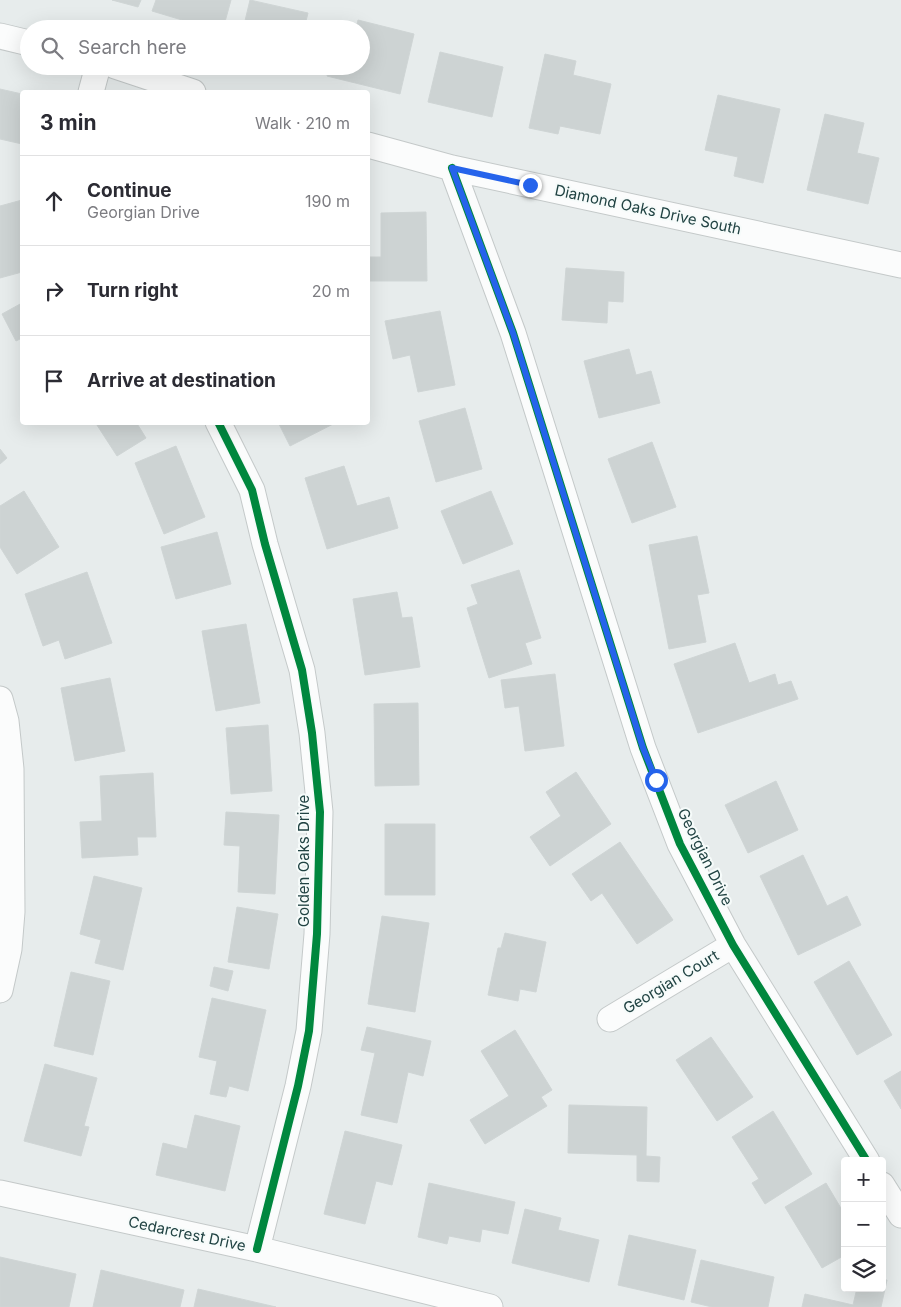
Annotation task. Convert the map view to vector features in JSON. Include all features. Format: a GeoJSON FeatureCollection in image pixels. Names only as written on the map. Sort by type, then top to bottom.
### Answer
{"type":"FeatureCollection","features":[{"type":"Feature","properties":{"kind":"street"},"geometry":{"type":"LineString","coordinates":[[0,36],[20,41]]}},
{"type":"Feature","properties":{"kind":"street"},"geometry":{"type":"LineString","coordinates":[[92,90],[96,75]]}},
{"type":"Feature","properties":{"kind":"street"},"geometry":{"type":"LineString","coordinates":[[142,75],[187,90]]}},
{"type":"Feature","properties":{"kind":"street","name":"Diamond Oaks Drive South"},"geometry":{"type":"LineString","coordinates":[[370,146],[452,168],[901,265]]}},
{"type":"Feature","properties":{"kind":"street","name":"Georgian Drive"},"geometry":{"type":"LineString","coordinates":[[452,168],[513,333],[643,748],[680,844],[733,944],[865,1157]]}},
{"type":"Feature","properties":{"kind":"street","name":"Golden Oaks Drive"},"geometry":{"type":"LineString","coordinates":[[220,425],[252,490],[265,544],[302,670],[312,732],[320,812],[317,934],[309,1031],[298,1086],[257,1249]]}},
{"type":"Feature","properties":{"kind":"street"},"geometry":{"type":"LineString","coordinates":[[0,699],[6,721],[11,769],[12,912],[9,949],[0,990]]}},
{"type":"Feature","properties":{"kind":"street","name":"Georgian Court"},"geometry":{"type":"LineString","coordinates":[[610,1019],[733,944]]}},
{"type":"Feature","properties":{"kind":"street"},"geometry":{"type":"LineString","coordinates":[[886,1191],[901,1215]]}},
{"type":"Feature","properties":{"kind":"street","name":"Cedarcrest Drive"},"geometry":{"type":"LineString","coordinates":[[0,1193],[257,1249],[490,1307]]}},
{"type":"Feature","properties":{"kind":"building"},"geometry":{"type":"Polygon","coordinates":[[[112,0],[141,0],[138,7],[112,0]]]}},
{"type":"Feature","properties":{"kind":"building"},"geometry":{"type":"Polygon","coordinates":[[[156,0],[231,0],[225,20],[182,20],[152,11],[156,0]]]}},
{"type":"Feature","properties":{"kind":"building"},"geometry":{"type":"Polygon","coordinates":[[[250,0],[308,13],[306,20],[245,20],[250,0]]]}},
{"type":"Feature","properties":{"kind":"building"},"geometry":{"type":"Polygon","coordinates":[[[370,23],[414,34],[400,94],[327,76],[370,75],[370,23]]]}},
{"type":"Feature","properties":{"kind":"building"},"geometry":{"type":"Polygon","coordinates":[[[440,52],[503,67],[492,117],[428,102],[440,52]]]}},
{"type":"Feature","properties":{"kind":"building"},"geometry":{"type":"Polygon","coordinates":[[[545,54],[576,61],[573,75],[611,84],[600,134],[560,126],[558,134],[529,128],[545,54]]]}},
{"type":"Feature","properties":{"kind":"building"},"geometry":{"type":"Polygon","coordinates":[[[0,89],[20,94],[20,144],[0,139],[0,89]]]}},
{"type":"Feature","properties":{"kind":"building"},"geometry":{"type":"Polygon","coordinates":[[[718,95],[780,109],[763,183],[734,176],[738,157],[705,150],[718,95]]]}},
{"type":"Feature","properties":{"kind":"building"},"geometry":{"type":"Polygon","coordinates":[[[825,114],[864,123],[857,153],[879,158],[868,204],[807,190],[825,114]]]}},
{"type":"Feature","properties":{"kind":"building"},"geometry":{"type":"Polygon","coordinates":[[[20,201],[20,273],[0,278],[0,206],[20,201]]]}},
{"type":"Feature","properties":{"kind":"building"},"geometry":{"type":"Polygon","coordinates":[[[426,212],[427,281],[370,281],[370,257],[381,257],[381,213],[426,212]]]}},
{"type":"Feature","properties":{"kind":"building"},"geometry":{"type":"Polygon","coordinates":[[[566,268],[624,272],[623,302],[608,301],[607,323],[562,320],[566,268]]]}},
{"type":"Feature","properties":{"kind":"building"},"geometry":{"type":"Polygon","coordinates":[[[20,304],[20,339],[16,341],[2,314],[20,304]]]}},
{"type":"Feature","properties":{"kind":"building"},"geometry":{"type":"Polygon","coordinates":[[[440,311],[455,385],[418,392],[410,355],[393,359],[385,321],[440,311]]]}},
{"type":"Feature","properties":{"kind":"building"},"geometry":{"type":"Polygon","coordinates":[[[629,349],[636,375],[651,371],[660,403],[599,418],[584,361],[629,349]]]}},
{"type":"Feature","properties":{"kind":"building"},"geometry":{"type":"Polygon","coordinates":[[[465,408],[482,469],[436,482],[419,421],[465,408]]]}},
{"type":"Feature","properties":{"kind":"building"},"geometry":{"type":"Polygon","coordinates":[[[97,425],[138,425],[146,438],[117,456],[97,425]]]}},
{"type":"Feature","properties":{"kind":"building"},"geometry":{"type":"Polygon","coordinates":[[[280,425],[331,425],[290,446],[280,425]]]}},
{"type":"Feature","properties":{"kind":"building"},"geometry":{"type":"Polygon","coordinates":[[[652,442],[676,507],[632,523],[608,459],[652,442]]]}},
{"type":"Feature","properties":{"kind":"building"},"geometry":{"type":"Polygon","coordinates":[[[176,446],[205,517],[164,534],[135,463],[176,446]]]}},
{"type":"Feature","properties":{"kind":"building"},"geometry":{"type":"Polygon","coordinates":[[[0,449],[7,458],[0,464],[0,449]]]}},
{"type":"Feature","properties":{"kind":"building"},"geometry":{"type":"Polygon","coordinates":[[[344,466],[357,506],[389,497],[398,528],[327,549],[305,478],[344,466]]]}},
{"type":"Feature","properties":{"kind":"building"},"geometry":{"type":"Polygon","coordinates":[[[24,491],[59,547],[17,574],[0,547],[0,506],[24,491]]]}},
{"type":"Feature","properties":{"kind":"building"},"geometry":{"type":"Polygon","coordinates":[[[491,491],[513,544],[463,564],[441,511],[491,491]]]}},
{"type":"Feature","properties":{"kind":"building"},"geometry":{"type":"Polygon","coordinates":[[[217,532],[231,584],[176,599],[161,547],[217,532]]]}},
{"type":"Feature","properties":{"kind":"building"},"geometry":{"type":"Polygon","coordinates":[[[697,536],[709,593],[697,595],[706,642],[669,649],[649,545],[697,536]]]}},
{"type":"Feature","properties":{"kind":"building"},"geometry":{"type":"Polygon","coordinates":[[[519,570],[541,638],[525,643],[532,664],[489,678],[467,608],[478,604],[471,585],[519,570]]]}},
{"type":"Feature","properties":{"kind":"building"},"geometry":{"type":"Polygon","coordinates":[[[87,572],[112,643],[65,659],[59,640],[43,646],[25,594],[87,572]]]}},
{"type":"Feature","properties":{"kind":"building"},"geometry":{"type":"Polygon","coordinates":[[[397,592],[402,618],[412,617],[420,667],[365,675],[353,599],[397,592]]]}},
{"type":"Feature","properties":{"kind":"building"},"geometry":{"type":"Polygon","coordinates":[[[246,624],[260,703],[216,711],[202,631],[246,624]]]}},
{"type":"Feature","properties":{"kind":"building"},"geometry":{"type":"Polygon","coordinates":[[[735,643],[749,683],[775,674],[778,685],[791,681],[798,699],[698,733],[674,664],[735,643]]]}},
{"type":"Feature","properties":{"kind":"building"},"geometry":{"type":"Polygon","coordinates":[[[555,674],[564,746],[525,751],[519,706],[505,708],[501,680],[555,674]]]}},
{"type":"Feature","properties":{"kind":"building"},"geometry":{"type":"Polygon","coordinates":[[[110,678],[125,751],[75,761],[61,688],[110,678]]]}},
{"type":"Feature","properties":{"kind":"building"},"geometry":{"type":"Polygon","coordinates":[[[418,703],[419,785],[375,786],[374,704],[418,703]]]}},
{"type":"Feature","properties":{"kind":"building"},"geometry":{"type":"Polygon","coordinates":[[[268,725],[272,791],[231,794],[226,728],[268,725]]]}},
{"type":"Feature","properties":{"kind":"building"},"geometry":{"type":"Polygon","coordinates":[[[576,772],[611,824],[550,866],[530,837],[561,816],[546,792],[576,772]]]}},
{"type":"Feature","properties":{"kind":"building"},"geometry":{"type":"Polygon","coordinates":[[[153,773],[156,837],[137,837],[138,855],[82,858],[80,822],[102,821],[100,776],[153,773]]]}},
{"type":"Feature","properties":{"kind":"building"},"geometry":{"type":"Polygon","coordinates":[[[776,781],[798,830],[748,853],[725,805],[776,781]]]}},
{"type":"Feature","properties":{"kind":"building"},"geometry":{"type":"Polygon","coordinates":[[[226,812],[279,815],[275,894],[238,892],[240,846],[224,845],[226,812]]]}},
{"type":"Feature","properties":{"kind":"building"},"geometry":{"type":"Polygon","coordinates":[[[385,824],[435,824],[435,895],[385,895],[385,824]]]}},
{"type":"Feature","properties":{"kind":"building"},"geometry":{"type":"Polygon","coordinates":[[[620,842],[673,920],[637,944],[602,893],[591,901],[572,874],[620,842]]]}},
{"type":"Feature","properties":{"kind":"building"},"geometry":{"type":"Polygon","coordinates":[[[803,855],[827,906],[847,896],[861,925],[798,955],[760,876],[803,855]]]}},
{"type":"Feature","properties":{"kind":"building"},"geometry":{"type":"Polygon","coordinates":[[[94,876],[142,888],[123,970],[95,963],[101,940],[80,934],[94,876]]]}},
{"type":"Feature","properties":{"kind":"building"},"geometry":{"type":"Polygon","coordinates":[[[237,907],[278,914],[269,969],[228,962],[237,907]]]}},
{"type":"Feature","properties":{"kind":"building"},"geometry":{"type":"Polygon","coordinates":[[[382,916],[429,923],[415,1012],[368,1004],[382,916]]]}},
{"type":"Feature","properties":{"kind":"building"},"geometry":{"type":"Polygon","coordinates":[[[505,933],[546,942],[536,992],[520,989],[518,1001],[488,995],[498,948],[501,948],[505,933]]]}},
{"type":"Feature","properties":{"kind":"building"},"geometry":{"type":"Polygon","coordinates":[[[849,961],[892,1035],[857,1055],[814,982],[849,961]]]}},
{"type":"Feature","properties":{"kind":"building"},"geometry":{"type":"Polygon","coordinates":[[[214,967],[233,971],[228,991],[210,986],[214,967]]]}},
{"type":"Feature","properties":{"kind":"building"},"geometry":{"type":"Polygon","coordinates":[[[71,972],[110,981],[93,1055],[54,1046],[71,972]]]}},
{"type":"Feature","properties":{"kind":"building"},"geometry":{"type":"Polygon","coordinates":[[[212,998],[266,1010],[248,1091],[229,1086],[226,1097],[210,1094],[217,1061],[199,1057],[212,998]]]}},
{"type":"Feature","properties":{"kind":"building"},"geometry":{"type":"Polygon","coordinates":[[[367,1027],[431,1041],[423,1076],[408,1072],[397,1123],[361,1115],[375,1053],[361,1050],[367,1027]]]}},
{"type":"Feature","properties":{"kind":"building"},"geometry":{"type":"Polygon","coordinates":[[[515,1030],[552,1090],[541,1097],[547,1106],[485,1144],[470,1120],[509,1096],[481,1051],[515,1030]]]}},
{"type":"Feature","properties":{"kind":"building"},"geometry":{"type":"Polygon","coordinates":[[[711,1037],[753,1097],[717,1121],[676,1060],[711,1037]]]}},
{"type":"Feature","properties":{"kind":"building"},"geometry":{"type":"Polygon","coordinates":[[[45,1064],[97,1078],[84,1126],[89,1127],[81,1156],[24,1141],[45,1064]]]}},
{"type":"Feature","properties":{"kind":"building"},"geometry":{"type":"Polygon","coordinates":[[[901,1071],[901,1109],[884,1081],[901,1071]]]}},
{"type":"Feature","properties":{"kind":"building"},"geometry":{"type":"Polygon","coordinates":[[[569,1105],[647,1107],[646,1156],[660,1157],[659,1182],[637,1181],[637,1155],[568,1153],[569,1105]]]}},
{"type":"Feature","properties":{"kind":"building"},"geometry":{"type":"Polygon","coordinates":[[[773,1111],[812,1174],[765,1204],[752,1183],[759,1179],[732,1137],[773,1111]]]}},
{"type":"Feature","properties":{"kind":"building"},"geometry":{"type":"Polygon","coordinates":[[[195,1115],[240,1126],[225,1191],[156,1175],[163,1143],[187,1149],[195,1115]]]}},
{"type":"Feature","properties":{"kind":"building"},"geometry":{"type":"Polygon","coordinates":[[[345,1131],[402,1145],[392,1185],[376,1181],[365,1224],[324,1214],[345,1131]]]}},
{"type":"Feature","properties":{"kind":"building"},"geometry":{"type":"Polygon","coordinates":[[[429,1183],[515,1202],[508,1234],[482,1229],[480,1242],[449,1236],[447,1244],[418,1237],[429,1183]]]}},
{"type":"Feature","properties":{"kind":"building"},"geometry":{"type":"Polygon","coordinates":[[[826,1183],[841,1208],[841,1257],[822,1268],[785,1207],[826,1183]]]}},
{"type":"Feature","properties":{"kind":"building"},"geometry":{"type":"Polygon","coordinates":[[[525,1209],[561,1218],[558,1230],[599,1240],[589,1282],[512,1263],[525,1209]]]}},
{"type":"Feature","properties":{"kind":"building"},"geometry":{"type":"Polygon","coordinates":[[[629,1235],[696,1250],[684,1300],[618,1285],[629,1235]]]}},
{"type":"Feature","properties":{"kind":"building"},"geometry":{"type":"Polygon","coordinates":[[[0,1257],[76,1274],[69,1307],[0,1307],[0,1257]]]}},
{"type":"Feature","properties":{"kind":"building"},"geometry":{"type":"Polygon","coordinates":[[[701,1260],[774,1277],[768,1307],[712,1307],[691,1302],[701,1260]]]}},
{"type":"Feature","properties":{"kind":"building"},"geometry":{"type":"Polygon","coordinates":[[[101,1270],[184,1290],[180,1307],[93,1307],[101,1270]]]}},
{"type":"Feature","properties":{"kind":"building"},"geometry":{"type":"Polygon","coordinates":[[[198,1289],[276,1307],[194,1307],[198,1289]]]}},
{"type":"Feature","properties":{"kind":"building"},"geometry":{"type":"Polygon","coordinates":[[[856,1292],[884,1292],[881,1307],[802,1307],[805,1294],[853,1305],[856,1292]]]}},
{"type":"Feature","properties":{"kind":"cycle path"},"geometry":{"type":"LineString","coordinates":[[452,168],[513,333],[643,748],[680,844],[733,945],[865,1157]]}},
{"type":"Feature","properties":{"kind":"cycle path"},"geometry":{"type":"LineString","coordinates":[[220,425],[252,490],[265,544],[302,670],[312,733],[320,812],[317,934],[309,1031],[298,1086],[257,1249]]}},
{"type":"Feature","properties":{"kind":"route"},"geometry":{"type":"LineString","coordinates":[[530,185],[452,168],[513,333],[643,748],[656,780]]}}]}
